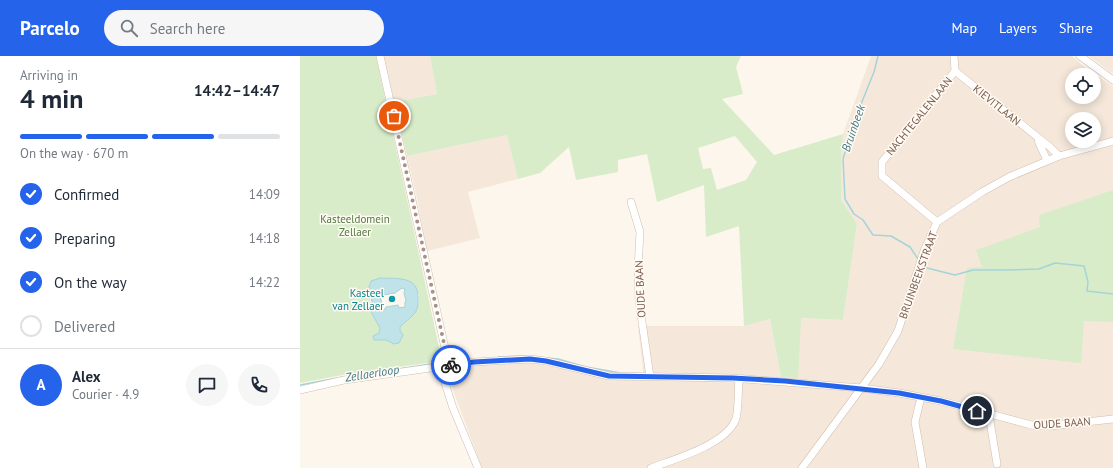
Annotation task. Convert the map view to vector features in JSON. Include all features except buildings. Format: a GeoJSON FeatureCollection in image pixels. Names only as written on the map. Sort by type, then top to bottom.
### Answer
{"type":"FeatureCollection","features":[{"type":"Feature","properties":{"kind":"street"},"geometry":{"type":"LineString","coordinates":[[380,56],[449,366],[446,369],[445,383],[453,408],[478,468]]}},
{"type":"Feature","properties":{"kind":"street","name":"NACHTEGALENLAAN"},"geometry":{"type":"LineString","coordinates":[[937,222],[882,176],[882,162],[955,71],[954,56]]}},
{"type":"Feature","properties":{"kind":"street"},"geometry":{"type":"LineString","coordinates":[[1080,56],[1113,80]]}},
{"type":"Feature","properties":{"kind":"street","name":"KIEVITLAAN"},"geometry":{"type":"LineString","coordinates":[[955,71],[1050,146],[1059,156]]}},
{"type":"Feature","properties":{"kind":"street","name":"KIEVITLAAN"},"geometry":{"type":"LineString","coordinates":[[1038,138],[1047,160]]}},
{"type":"Feature","properties":{"kind":"street","name":"BRUINBEEKSTRAAT"},"geometry":{"type":"LineString","coordinates":[[802,468],[879,364],[898,331],[924,251],[937,222],[982,192],[1009,177],[1047,160],[1113,140]]}},
{"type":"Feature","properties":{"kind":"street","name":"OUDE BAAN"},"geometry":{"type":"LineString","coordinates":[[630,202],[640,232],[638,269],[639,301],[650,377]]}},
{"type":"Feature","properties":{"kind":"street","name":"OUDE BAAN"},"geometry":{"type":"LineString","coordinates":[[300,390],[344,380],[474,362],[530,359],[546,361],[609,376],[739,378],[861,388],[921,397],[1035,426],[1050,426],[1113,419]]}},
{"type":"Feature","properties":{"kind":"street"},"geometry":{"type":"LineString","coordinates":[[651,468],[711,444],[731,428],[736,420],[739,378]]}},
{"type":"Feature","properties":{"kind":"street"},"geometry":{"type":"LineString","coordinates":[[921,397],[914,422],[922,468]]}},
{"type":"Feature","properties":{"kind":"street"},"geometry":{"type":"LineString","coordinates":[[989,415],[997,464]]}},
{"type":"Feature","properties":{"kind":"shaded area"},"geometry":{"type":"Polygon","coordinates":[[[430,56],[437,94],[394,102],[383,57],[430,56]]]}},
{"type":"Feature","properties":{"kind":"shaded area"},"geometry":{"type":"Polygon","coordinates":[[[871,56],[1072,56],[1086,68],[1065,68],[1065,104],[1101,104],[1101,78],[1113,86],[1113,468],[482,468],[450,382],[451,368],[493,363],[534,363],[570,371],[620,379],[644,380],[638,326],[744,326],[770,319],[781,377],[801,318],[843,320],[857,224],[841,201],[843,134],[871,56]]]}},
{"type":"Feature","properties":{"kind":"shaded area"},"geometry":{"type":"Polygon","coordinates":[[[1089,56],[1113,56],[1113,73],[1110,72],[1089,56]]]}},
{"type":"Feature","properties":{"kind":"shaded area"},"geometry":{"type":"Polygon","coordinates":[[[507,135],[518,179],[468,192],[480,238],[427,251],[407,156],[507,135]]]}},
{"type":"Feature","properties":{"kind":"green space","name":"Kasteeldomein Zellaer"},"geometry":{"type":"Polygon","coordinates":[[[300,56],[376,56],[442,361],[348,374],[300,383],[300,56]],[[380,278],[369,287],[371,311],[379,325],[378,340],[386,340],[400,331],[400,327],[418,305],[419,294],[397,278],[380,278]]]}},
{"type":"Feature","properties":{"kind":"green space"},"geometry":{"type":"Polygon","coordinates":[[[430,56],[741,56],[736,67],[743,94],[722,99],[774,155],[843,134],[841,200],[857,224],[843,320],[801,318],[798,378],[781,377],[770,319],[744,326],[739,226],[706,237],[704,185],[657,202],[647,154],[618,160],[618,172],[576,180],[569,147],[540,173],[518,179],[507,135],[407,156],[394,102],[437,94],[430,56]],[[735,136],[698,148],[703,169],[711,168],[717,190],[746,180],[757,162],[735,136]]]}},
{"type":"Feature","properties":{"kind":"green space"},"geometry":{"type":"Polygon","coordinates":[[[1113,190],[1113,322],[1084,321],[1081,363],[953,349],[967,268],[982,267],[976,250],[1040,227],[1039,215],[1113,190]]]}},
{"type":"Feature","properties":{"kind":"water"},"geometry":{"type":"Polygon","coordinates":[[[380,278],[400,279],[411,282],[415,286],[418,301],[417,309],[400,327],[400,331],[403,335],[399,343],[394,344],[386,340],[374,340],[373,336],[379,333],[380,328],[371,312],[372,302],[369,287],[371,281],[380,278]],[[402,288],[395,293],[384,295],[383,293],[379,294],[382,305],[380,307],[381,310],[384,310],[386,307],[398,305],[399,308],[405,307],[405,289],[402,288]]]}},
{"type":"Feature","properties":{"kind":"waterway","name":"Bruinbeek"},"geometry":{"type":"LineString","coordinates":[[878,56],[874,72],[855,119],[843,159],[845,199],[854,214],[863,220],[873,235],[891,236],[910,247],[918,259]]}},
{"type":"Feature","properties":{"kind":"waterway","name":"Bruinbeek"},"geometry":{"type":"LineString","coordinates":[[925,266],[927,268],[955,275],[973,270],[1039,269],[1055,263],[1084,266],[1088,282],[1087,291],[1113,294]]}},
{"type":"Feature","properties":{"kind":"waterway","name":"Zellaerloop"},"geometry":{"type":"LineString","coordinates":[[498,357],[524,356]]}},
{"type":"Feature","properties":{"kind":"waterway","name":"Zellaerloop"},"geometry":{"type":"LineString","coordinates":[[548,358],[621,373]]}},
{"type":"Feature","properties":{"kind":"waterway","name":"Zellaerloop"},"geometry":{"type":"LineString","coordinates":[[452,361],[467,360]]}},
{"type":"Feature","properties":{"kind":"waterway","name":"Zellaerloop"},"geometry":{"type":"LineString","coordinates":[[399,369],[444,362]]}},
{"type":"Feature","properties":{"kind":"waterway","name":"Zellaerloop"},"geometry":{"type":"LineString","coordinates":[[300,385],[343,377]]}},
{"type":"Feature","properties":{"kind":"way so far"},"geometry":{"type":"LineString","coordinates":[[394,116],[449,366],[451,365]]}},
{"type":"Feature","properties":{"kind":"place","name":"Kasteel van Zellaer"},"geometry":{"type":"Point","coordinates":[392,299]}},
{"type":"Feature","properties":{"kind":"route"},"geometry":{"type":"LineString","coordinates":[[451,365],[474,362],[530,359],[546,361],[609,376],[733,378],[785,381],[899,393],[941,401],[977,411]]}}]}
